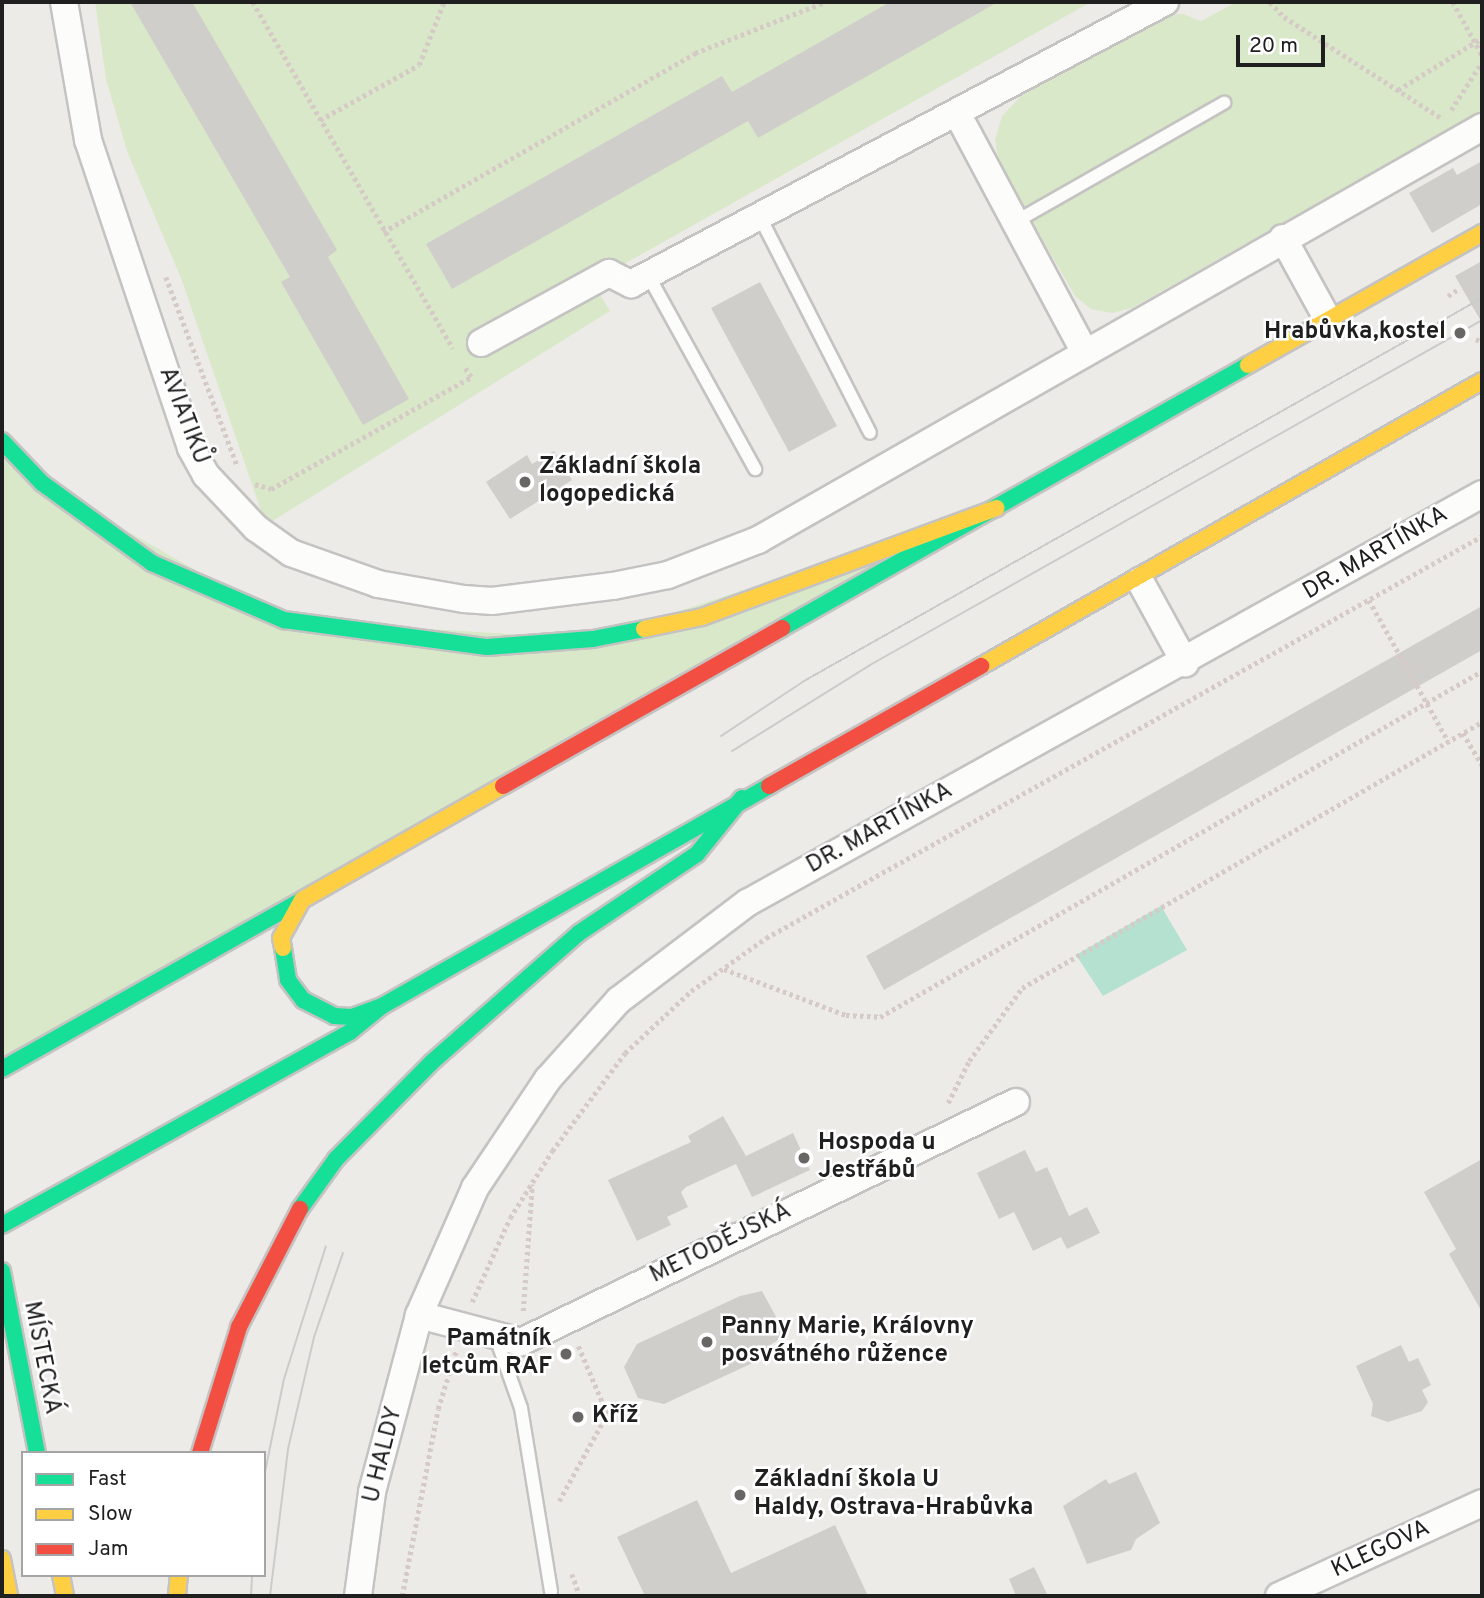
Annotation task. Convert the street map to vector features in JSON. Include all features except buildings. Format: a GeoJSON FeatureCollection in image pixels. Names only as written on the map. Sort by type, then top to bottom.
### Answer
{"type":"FeatureCollection","features":[{"type":"Feature","properties":{"kind":"main road"},"geometry":{"type":"LineString","coordinates":[[2,1069],[1482,233]]}},
{"type":"Feature","properties":{"kind":"main road"},"geometry":{"type":"LineString","coordinates":[[2,1224],[350,1032],[383,1006],[742,798],[1140,581],[1482,382]]}},
{"type":"Feature","properties":{"kind":"main road"},"geometry":{"type":"LineString","coordinates":[[2,441],[42,483],[93,524],[152,563],[223,598],[284,621],[443,645],[487,647],[593,639],[702,617],[997,508]]}},
{"type":"Feature","properties":{"kind":"main road"},"geometry":{"type":"LineString","coordinates":[[201,1451],[239,1327],[297,1213],[336,1159],[432,1062],[579,933],[697,854],[742,798]]}},
{"type":"Feature","properties":{"kind":"main road"},"geometry":{"type":"LineString","coordinates":[[302,900],[286,921],[281,947],[284,972],[297,995],[334,1016],[352,1017],[383,1006]]}},
{"type":"Feature","properties":{"kind":"main road","name":"MÍSTECKÁ"},"geometry":{"type":"LineString","coordinates":[[2,1271],[37,1451]]}},
{"type":"Feature","properties":{"kind":"main road"},"geometry":{"type":"LineString","coordinates":[[2,1559],[9,1596]]}},
{"type":"Feature","properties":{"kind":"main road"},"geometry":{"type":"LineString","coordinates":[[61,1577],[65,1596]]}},
{"type":"Feature","properties":{"kind":"main road"},"geometry":{"type":"LineString","coordinates":[[177,1596],[180,1577]]}},
{"type":"Feature","properties":{"kind":"street","name":"AVIATIKŮ"},"geometry":{"type":"LineString","coordinates":[[64,2],[88,141],[191,448],[228,502],[256,528],[291,553],[343,573],[429,594],[492,601],[613,586],[701,562],[798,518],[1283,238],[1450,131],[1482,127]]}},
{"type":"Feature","properties":{"kind":"street"},"geometry":{"type":"LineString","coordinates":[[481,343],[609,273],[631,284],[1165,2]]}},
{"type":"Feature","properties":{"kind":"street"},"geometry":{"type":"LineString","coordinates":[[957,113],[1084,351]]}},
{"type":"Feature","properties":{"kind":"street"},"geometry":{"type":"LineString","coordinates":[[1283,238],[1328,320]]}},
{"type":"Feature","properties":{"kind":"street","name":"DR. MARTÍNKA"},"geometry":{"type":"LineString","coordinates":[[419,1315],[475,1188],[548,1079],[619,1000],[747,904],[1185,663],[1482,494]]}},
{"type":"Feature","properties":{"kind":"street"},"geometry":{"type":"LineString","coordinates":[[1140,581],[1185,663]]}},
{"type":"Feature","properties":{"kind":"street","name":"METODĚJSKÁ"},"geometry":{"type":"LineString","coordinates":[[521,1342],[1016,1102]]}},
{"type":"Feature","properties":{"kind":"street"},"geometry":{"type":"LineString","coordinates":[[419,1315],[521,1342]]}},
{"type":"Feature","properties":{"kind":"street","name":"U HALDY"},"geometry":{"type":"LineString","coordinates":[[358,1596],[372,1492],[419,1315]]}},
{"type":"Feature","properties":{"kind":"street","name":"KLEGOVA"},"geometry":{"type":"LineString","coordinates":[[1279,1596],[1482,1503]]}},
{"type":"Feature","properties":{"kind":"lane"},"geometry":{"type":"LineString","coordinates":[[1016,222],[1224,103]]}},
{"type":"Feature","properties":{"kind":"lane"},"geometry":{"type":"LineString","coordinates":[[760,217],[870,433]]}},
{"type":"Feature","properties":{"kind":"lane"},"geometry":{"type":"LineString","coordinates":[[648,275],[755,469]]}},
{"type":"Feature","properties":{"kind":"lane"},"geometry":{"type":"LineString","coordinates":[[495,1335],[521,1408],[551,1592]]}},
{"type":"Feature","properties":{"kind":"path"},"geometry":{"type":"LineString","coordinates":[[251,479],[271,489],[471,377],[383,232],[253,2]]}},
{"type":"Feature","properties":{"kind":"path"},"geometry":{"type":"LineString","coordinates":[[320,120],[419,65],[444,2]]}},
{"type":"Feature","properties":{"kind":"path"},"geometry":{"type":"LineString","coordinates":[[383,232],[695,53],[825,2]]}},
{"type":"Feature","properties":{"kind":"path"},"geometry":{"type":"LineString","coordinates":[[1270,2],[1284,17],[1398,90],[1450,131],[1482,62]]}},
{"type":"Feature","properties":{"kind":"path"},"geometry":{"type":"LineString","coordinates":[[1453,2],[1482,55]]}},
{"type":"Feature","properties":{"kind":"path"},"geometry":{"type":"LineString","coordinates":[[1398,90],[1482,38]]}},
{"type":"Feature","properties":{"kind":"path"},"geometry":{"type":"LineString","coordinates":[[163,269],[244,472]]}},
{"type":"Feature","properties":{"kind":"path"},"geometry":{"type":"LineString","coordinates":[[1448,296],[1460,288]]}},
{"type":"Feature","properties":{"kind":"path"},"geometry":{"type":"LineString","coordinates":[[1476,339],[1482,342]]}},
{"type":"Feature","properties":{"kind":"path"},"geometry":{"type":"LineString","coordinates":[[402,1596],[438,1409],[464,1327],[510,1218],[625,1053],[723,969],[766,938],[1482,536]]}},
{"type":"Feature","properties":{"kind":"path"},"geometry":{"type":"LineString","coordinates":[[1369,600],[1448,741]]}},
{"type":"Feature","properties":{"kind":"path"},"geometry":{"type":"LineString","coordinates":[[723,969],[846,1015],[880,1017],[1482,671]]}},
{"type":"Feature","properties":{"kind":"path"},"geometry":{"type":"LineString","coordinates":[[928,1145],[969,1061],[1021,988],[1482,722]]}},
{"type":"Feature","properties":{"kind":"path"},"geometry":{"type":"LineString","coordinates":[[1463,733],[1482,765]]}},
{"type":"Feature","properties":{"kind":"path"},"geometry":{"type":"LineString","coordinates":[[521,1342],[532,1183]]}},
{"type":"Feature","properties":{"kind":"path"},"geometry":{"type":"LineString","coordinates":[[566,1319],[607,1413],[541,1532],[562,1548],[580,1596]]}},
{"type":"Feature","properties":{"kind":"green space"},"geometry":{"type":"Polygon","coordinates":[[[95,2],[1091,2],[592,282],[610,311],[266,525],[181,278],[127,151],[106,79],[95,2]]]}},
{"type":"Feature","properties":{"kind":"green space"},"geometry":{"type":"Polygon","coordinates":[[[1237,2],[1482,2],[1482,110],[1132,308],[1112,313],[1091,309],[1075,296],[999,164],[995,140],[1002,116],[1021,96],[1167,15],[1183,14],[1201,21],[1237,2]]]}},
{"type":"Feature","properties":{"kind":"green space"},"geometry":{"type":"Polygon","coordinates":[[[2,441],[42,483],[284,620],[593,639],[997,508],[2,1069],[2,441]]]}},
{"type":"Feature","properties":{"kind":"green space"},"geometry":{"type":"Polygon","coordinates":[[[1161,906],[1187,950],[1103,996],[1076,955],[1161,906]]]}},
{"type":"Feature","properties":{"kind":"tram line"},"geometry":{"type":"LineString","coordinates":[[721,736],[804,681],[1482,298]]}},
{"type":"Feature","properties":{"kind":"tram line"},"geometry":{"type":"LineString","coordinates":[[732,751],[870,665],[1482,320]]}},
{"type":"Feature","properties":{"kind":"tram line"},"geometry":{"type":"LineString","coordinates":[[266,1467],[284,1379],[326,1246]]}},
{"type":"Feature","properties":{"kind":"tram line"},"geometry":{"type":"LineString","coordinates":[[270,1596],[288,1449],[314,1337],[343,1253]]}},
{"type":"Feature","properties":{"kind":"tram line"},"geometry":{"type":"LineString","coordinates":[[251,1596],[252,1577]]}},
{"type":"Feature","properties":{"kind":"traffic: fast"},"geometry":{"type":"LineString","coordinates":[[782,628],[1248,365]]}},
{"type":"Feature","properties":{"kind":"traffic: fast"},"geometry":{"type":"LineString","coordinates":[[2,441],[42,483],[152,563],[284,620],[487,647],[593,639],[644,629]]}},
{"type":"Feature","properties":{"kind":"traffic: fast"},"geometry":{"type":"LineString","coordinates":[[283,948],[288,980],[303,1000],[334,1016],[352,1017],[382,1006],[769,786]]}},
{"type":"Feature","properties":{"kind":"traffic: fast"},"geometry":{"type":"LineString","coordinates":[[300,1209],[336,1159],[432,1062],[579,933],[697,854],[742,798]]}},
{"type":"Feature","properties":{"kind":"traffic: fast"},"geometry":{"type":"LineString","coordinates":[[2,1069],[302,900]]}},
{"type":"Feature","properties":{"kind":"traffic: fast"},"geometry":{"type":"LineString","coordinates":[[2,1225],[350,1032],[382,1006]]}},
{"type":"Feature","properties":{"kind":"traffic: fast"},"geometry":{"type":"LineString","coordinates":[[2,1271],[37,1451]]}},
{"type":"Feature","properties":{"kind":"traffic: slow"},"geometry":{"type":"LineString","coordinates":[[1248,365],[1482,233]]}},
{"type":"Feature","properties":{"kind":"traffic: slow"},"geometry":{"type":"LineString","coordinates":[[981,666],[1482,381]]}},
{"type":"Feature","properties":{"kind":"traffic: slow"},"geometry":{"type":"LineString","coordinates":[[644,629],[702,617],[997,508]]}},
{"type":"Feature","properties":{"kind":"traffic: slow"},"geometry":{"type":"LineString","coordinates":[[283,948],[281,938],[302,900],[503,786]]}},
{"type":"Feature","properties":{"kind":"traffic: slow"},"geometry":{"type":"LineString","coordinates":[[2,1559],[9,1596]]}},
{"type":"Feature","properties":{"kind":"traffic: slow"},"geometry":{"type":"LineString","coordinates":[[61,1577],[65,1596]]}},
{"type":"Feature","properties":{"kind":"traffic: slow"},"geometry":{"type":"LineString","coordinates":[[177,1596],[179,1577]]}},
{"type":"Feature","properties":{"kind":"traffic: jam"},"geometry":{"type":"LineString","coordinates":[[503,786],[782,628]]}},
{"type":"Feature","properties":{"kind":"traffic: jam"},"geometry":{"type":"LineString","coordinates":[[769,786],[981,666]]}},
{"type":"Feature","properties":{"kind":"traffic: jam"},"geometry":{"type":"LineString","coordinates":[[201,1451],[239,1327],[300,1209]]}},
{"type":"Feature","properties":{"kind":"place","name":"Hrabůvka,kostel"},"geometry":{"type":"Point","coordinates":[1460,333]}},
{"type":"Feature","properties":{"kind":"place","name":"Základní škola logopedická"},"geometry":{"type":"Point","coordinates":[525,482]}},
{"type":"Feature","properties":{"kind":"place","name":"Hospoda u Jestřábů"},"geometry":{"type":"Point","coordinates":[804,1158]}},
{"type":"Feature","properties":{"kind":"place","name":"Panny Marie, Královny posvátného růžence"},"geometry":{"type":"Point","coordinates":[707,1342]}},
{"type":"Feature","properties":{"kind":"place","name":"Památník letcům RAF"},"geometry":{"type":"Point","coordinates":[566,1354]}},
{"type":"Feature","properties":{"kind":"place","name":"Kříž"},"geometry":{"type":"Point","coordinates":[578,1417]}},
{"type":"Feature","properties":{"kind":"place","name":"Základní škola U Haldy, Ostrava-Hrabůvka"},"geometry":{"type":"Point","coordinates":[740,1495]}}]}
